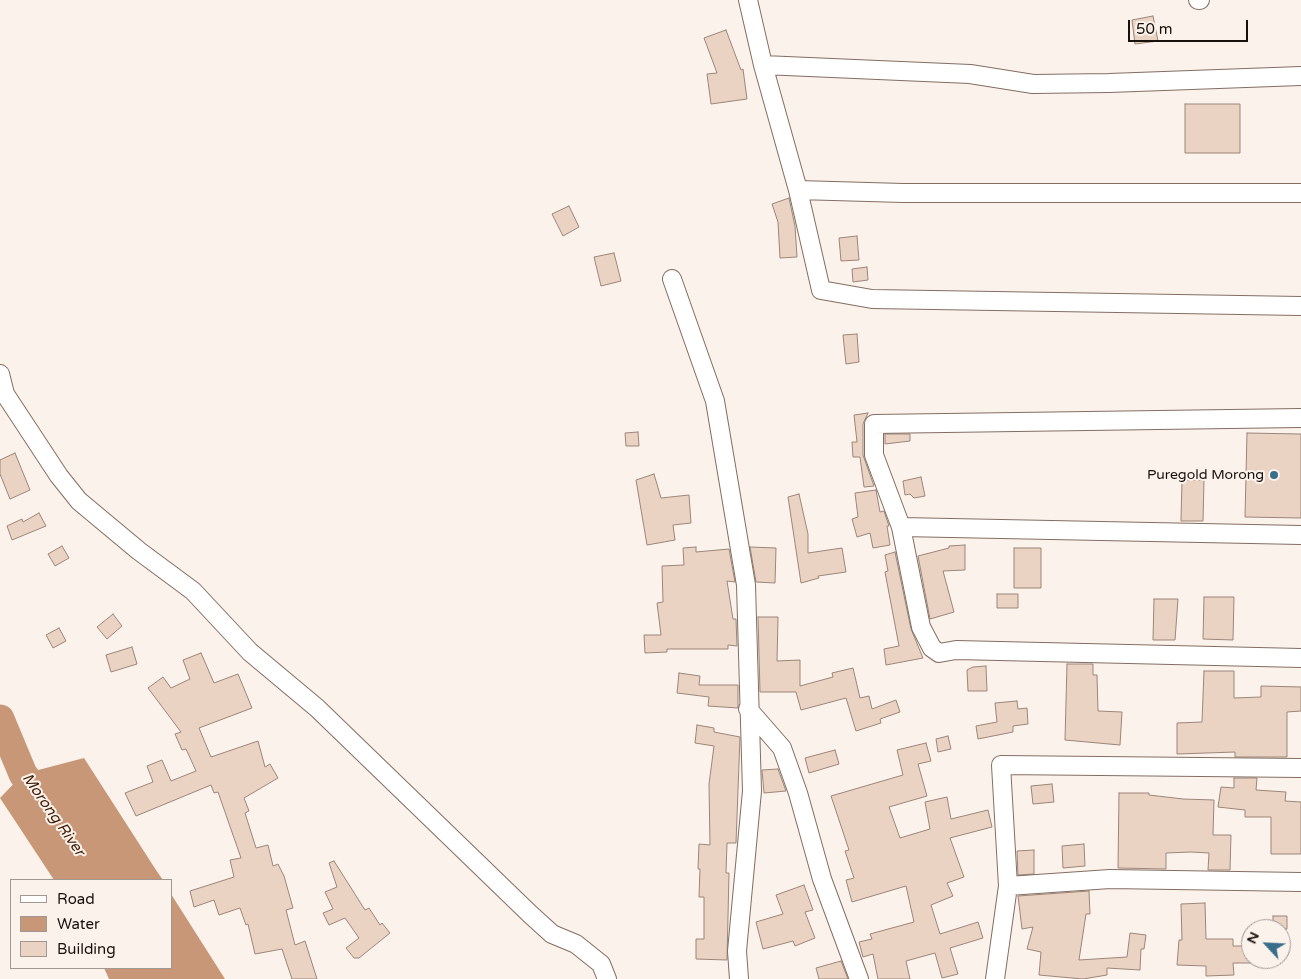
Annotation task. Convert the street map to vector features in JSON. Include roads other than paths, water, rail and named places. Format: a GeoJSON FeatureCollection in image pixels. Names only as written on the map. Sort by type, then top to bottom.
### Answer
{"type":"FeatureCollection","features":[{"type":"Feature","properties":{"kind":"street"},"geometry":{"type":"LineString","coordinates":[[748,0],[763,65],[798,190],[821,290],[872,300],[1301,306]]}},
{"type":"Feature","properties":{"kind":"street"},"geometry":{"type":"LineString","coordinates":[[763,65],[970,74],[1033,84],[1301,76]]}},
{"type":"Feature","properties":{"kind":"street"},"geometry":{"type":"LineString","coordinates":[[798,190],[903,193],[1301,193]]}},
{"type":"Feature","properties":{"kind":"street"},"geometry":{"type":"LineString","coordinates":[[672,279],[715,401],[746,585],[748,709],[752,791],[737,951],[739,979]]}},
{"type":"Feature","properties":{"kind":"street"},"geometry":{"type":"LineString","coordinates":[[0,374],[5,394],[59,476],[79,501],[139,551],[193,591],[250,652],[317,708],[530,914],[552,934],[576,944],[601,964],[607,979]]}},
{"type":"Feature","properties":{"kind":"street"},"geometry":{"type":"LineString","coordinates":[[1301,418],[874,424],[874,455],[901,527],[920,627],[932,648],[939,653],[956,650],[1301,658]]}},
{"type":"Feature","properties":{"kind":"street"},"geometry":{"type":"LineString","coordinates":[[901,527],[1301,535]]}},
{"type":"Feature","properties":{"kind":"street"},"geometry":{"type":"LineString","coordinates":[[748,709],[782,748],[798,793],[822,879],[859,979]]}},
{"type":"Feature","properties":{"kind":"street"},"geometry":{"type":"LineString","coordinates":[[995,979],[1008,886],[1001,765],[1301,768]]}},
{"type":"Feature","properties":{"kind":"street"},"geometry":{"type":"LineString","coordinates":[[1008,886],[1110,879],[1301,882]]}},
{"type":"Feature","properties":{"kind":"water"},"geometry":{"type":"Polygon","coordinates":[[[84,758],[162,879],[53,879],[0,798],[23,774],[84,758]]]}},
{"type":"Feature","properties":{"kind":"water"},"geometry":{"type":"Polygon","coordinates":[[[172,896],[225,979],[109,979],[104,969],[172,969],[172,896]]]}},
{"type":"Feature","properties":{"kind":"waterway","name":"Morong River"},"geometry":{"type":"LineString","coordinates":[[0,719],[23,774],[46,805]]}},
{"type":"Feature","properties":{"kind":"place","name":"Puregold Morong"},"geometry":{"type":"Point","coordinates":[1274,475]}}]}
